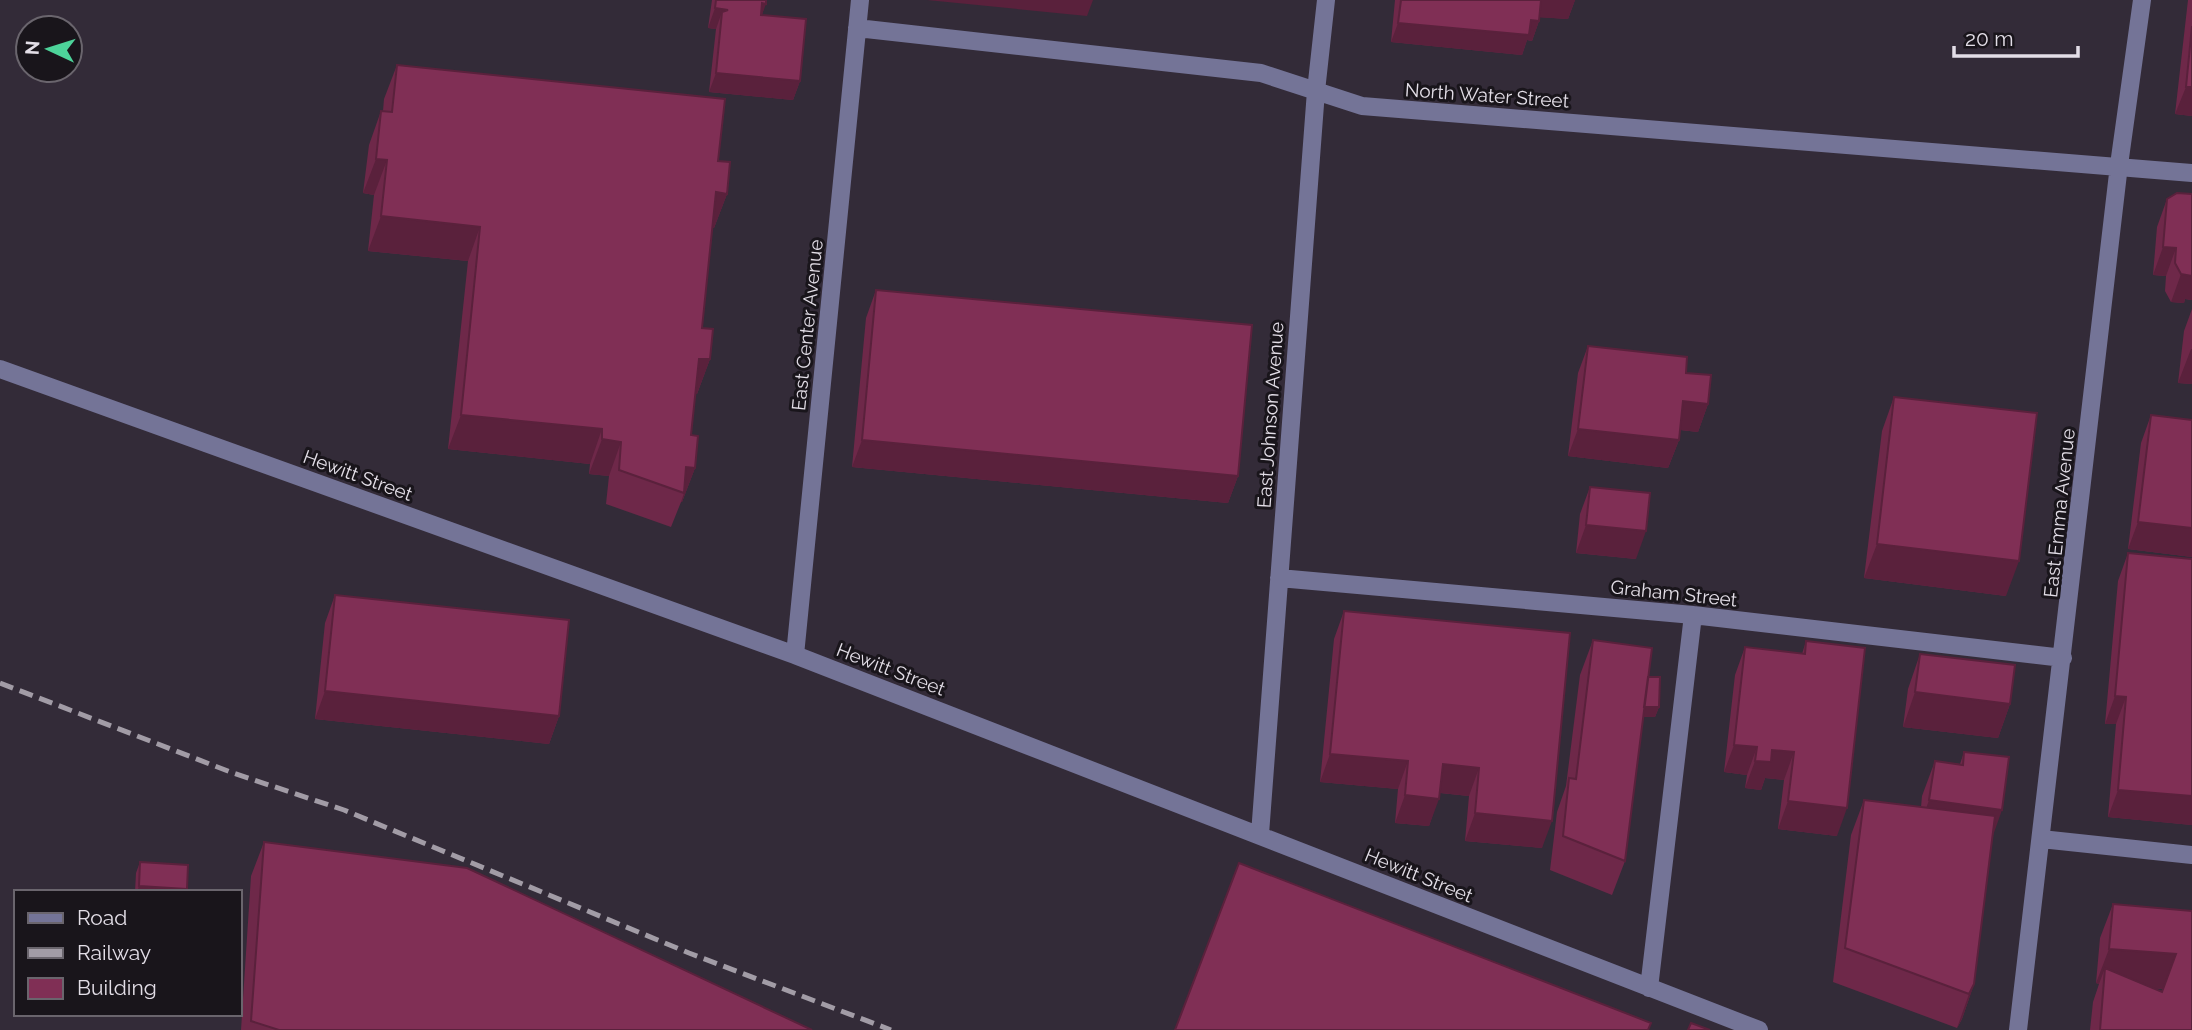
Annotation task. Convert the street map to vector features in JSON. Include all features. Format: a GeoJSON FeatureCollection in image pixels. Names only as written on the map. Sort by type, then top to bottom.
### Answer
{"type":"FeatureCollection","features":[{"type":"Feature","properties":{"kind":"street","name":"East Center Avenue"},"geometry":{"type":"LineString","coordinates":[[795,655],[860,0]]}},
{"type":"Feature","properties":{"kind":"street","name":"East Johnson Avenue"},"geometry":{"type":"LineString","coordinates":[[1260,834],[1316,91],[1326,0]]}},
{"type":"Feature","properties":{"kind":"street","name":"East Emma Avenue"},"geometry":{"type":"LineString","coordinates":[[2018,1030],[2119,165],[2141,0]]}},
{"type":"Feature","properties":{"kind":"street","name":"North Water Street"},"geometry":{"type":"LineString","coordinates":[[857,28],[1261,73],[1362,106],[2119,165],[2192,173]]}},
{"type":"Feature","properties":{"kind":"street","name":"Hewitt Street"},"geometry":{"type":"LineString","coordinates":[[0,369],[795,655],[1759,1030]]}},
{"type":"Feature","properties":{"kind":"street","name":"Graham Street"},"geometry":{"type":"LineString","coordinates":[[1279,578],[1693,615],[2063,658]]}},
{"type":"Feature","properties":{"kind":"street"},"geometry":{"type":"LineString","coordinates":[[1649,988],[1693,615]]}},
{"type":"Feature","properties":{"kind":"street"},"geometry":{"type":"LineString","coordinates":[[2041,839],[2192,855]]}},
{"type":"Feature","properties":{"kind":"building"},"geometry":{"type":"Polygon","coordinates":[[[716,0],[766,0],[766,4],[762,3],[761,15],[806,19],[800,81],[716,73],[722,12],[728,10],[715,8],[716,0]]]}},
{"type":"Feature","properties":{"kind":"building"},"geometry":{"type":"Polygon","coordinates":[[[1401,0],[1541,0],[1539,21],[1531,20],[1529,35],[1398,23],[1401,0]]]}},
{"type":"Feature","properties":{"kind":"building"},"geometry":{"type":"Polygon","coordinates":[[[2192,26],[2192,87],[2186,87],[2192,26]]]}},
{"type":"Feature","properties":{"kind":"building"},"geometry":{"type":"Polygon","coordinates":[[[397,65],[725,99],[718,161],[730,162],[727,194],[716,192],[702,328],[713,329],[710,359],[699,359],[691,435],[698,436],[695,468],[686,467],[684,493],[619,470],[621,442],[602,439],[602,429],[461,415],[480,227],[381,216],[387,160],[376,159],[381,111],[392,112],[397,65]]]}},
{"type":"Feature","properties":{"kind":"building"},"geometry":{"type":"Polygon","coordinates":[[[2177,193],[2192,194],[2192,276],[2181,274],[2175,263],[2176,248],[2163,247],[2167,199],[2177,193]]]}},
{"type":"Feature","properties":{"kind":"building"},"geometry":{"type":"Polygon","coordinates":[[[876,290],[1252,325],[1238,476],[862,440],[876,290]]]}},
{"type":"Feature","properties":{"kind":"building"},"geometry":{"type":"Polygon","coordinates":[[[1588,346],[1687,357],[1686,373],[1711,375],[1708,404],[1683,401],[1679,440],[1578,429],[1588,346]]]}},
{"type":"Feature","properties":{"kind":"building"},"geometry":{"type":"Polygon","coordinates":[[[1894,397],[2037,413],[2019,561],[1877,544],[1894,397]]]}},
{"type":"Feature","properties":{"kind":"building"},"geometry":{"type":"Polygon","coordinates":[[[2151,415],[2192,420],[2192,528],[2138,522],[2151,415]]]}},
{"type":"Feature","properties":{"kind":"building"},"geometry":{"type":"Polygon","coordinates":[[[1590,487],[1650,493],[1646,531],[1586,525],[1590,487]]]}},
{"type":"Feature","properties":{"kind":"building"},"geometry":{"type":"Polygon","coordinates":[[[2128,553],[2192,559],[2192,796],[2118,790],[2126,697],[2115,696],[2128,553]]]}},
{"type":"Feature","properties":{"kind":"building"},"geometry":{"type":"Polygon","coordinates":[[[335,595],[569,620],[559,716],[325,691],[335,595]]]}},
{"type":"Feature","properties":{"kind":"building"},"geometry":{"type":"Polygon","coordinates":[[[1344,611],[1570,633],[1552,821],[1475,813],[1479,768],[1443,764],[1439,799],[1405,795],[1408,761],[1330,754],[1344,611]]]}},
{"type":"Feature","properties":{"kind":"building"},"geometry":{"type":"Polygon","coordinates":[[[1593,640],[1652,648],[1625,861],[1563,836],[1569,778],[1576,779],[1593,640]]]}},
{"type":"Feature","properties":{"kind":"building"},"geometry":{"type":"Polygon","coordinates":[[[1806,641],[1865,648],[1847,808],[1788,801],[1794,752],[1772,750],[1771,762],[1755,761],[1757,747],[1734,745],[1745,647],[1805,654],[1806,641]]]}},
{"type":"Feature","properties":{"kind":"building"},"geometry":{"type":"Polygon","coordinates":[[[1920,654],[2015,665],[2010,704],[1915,692],[1920,654]]]}},
{"type":"Feature","properties":{"kind":"building"},"geometry":{"type":"Polygon","coordinates":[[[1648,677],[1660,677],[1659,707],[1644,707],[1648,677]]]}},
{"type":"Feature","properties":{"kind":"building"},"geometry":{"type":"Polygon","coordinates":[[[1964,752],[2009,757],[2002,810],[1929,800],[1935,761],[1963,765],[1964,752]]]}},
{"type":"Feature","properties":{"kind":"building"},"geometry":{"type":"Polygon","coordinates":[[[1864,800],[1995,816],[1974,984],[1969,994],[1845,948],[1864,800]]]}},
{"type":"Feature","properties":{"kind":"building"},"geometry":{"type":"Polygon","coordinates":[[[264,842],[467,868],[812,1030],[279,1030],[251,1021],[264,842]]]}},
{"type":"Feature","properties":{"kind":"building"},"geometry":{"type":"Polygon","coordinates":[[[140,862],[188,865],[187,889],[139,886],[140,862]]]}},
{"type":"Feature","properties":{"kind":"building"},"geometry":{"type":"Polygon","coordinates":[[[1239,863],[1651,1023],[1648,1030],[1175,1030],[1239,863]]]}},
{"type":"Feature","properties":{"kind":"building"},"geometry":{"type":"Polygon","coordinates":[[[2113,904],[2192,911],[2192,1030],[2100,1030],[2105,968],[2162,992],[2176,954],[2109,949],[2113,904]]]}},
{"type":"Feature","properties":{"kind":"building"},"geometry":{"type":"Polygon","coordinates":[[[1691,1023],[1710,1030],[1688,1030],[1691,1023]]]}},
{"type":"Feature","properties":{"kind":"railway"},"geometry":{"type":"LineString","coordinates":[[0,683],[233,773],[344,810],[689,953],[891,1030]]}}]}
